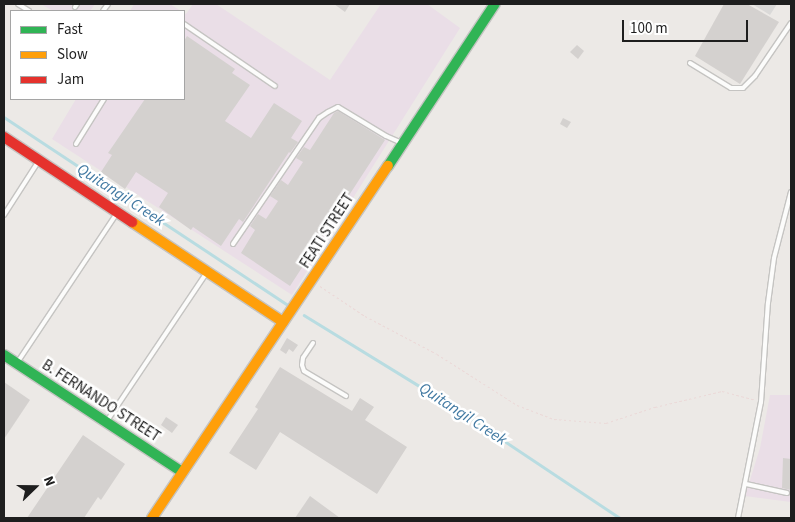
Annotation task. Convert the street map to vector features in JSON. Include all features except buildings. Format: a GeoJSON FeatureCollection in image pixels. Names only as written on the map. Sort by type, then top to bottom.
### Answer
{"type":"FeatureCollection","features":[{"type":"Feature","properties":{"kind":"street","name":"FEATI STREET"},"geometry":{"type":"LineString","coordinates":[[152,518],[312,281],[495,4]]}},
{"type":"Feature","properties":{"kind":"street"},"geometry":{"type":"LineString","coordinates":[[4,137],[283,322]]}},
{"type":"Feature","properties":{"kind":"street","name":"B. FERNANDO STREET"},"geometry":{"type":"LineString","coordinates":[[4,355],[182,472]]}},
{"type":"Feature","properties":{"kind":"lane"},"geometry":{"type":"LineString","coordinates":[[690,62],[731,88],[743,88],[754,76],[791,23]]}},
{"type":"Feature","properties":{"kind":"lane"},"geometry":{"type":"LineString","coordinates":[[185,25],[275,86]]}},
{"type":"Feature","properties":{"kind":"lane"},"geometry":{"type":"LineString","coordinates":[[76,144],[103,100]]}},
{"type":"Feature","properties":{"kind":"lane"},"geometry":{"type":"LineString","coordinates":[[233,244],[319,118],[328,112],[338,107],[386,136],[402,143]]}},
{"type":"Feature","properties":{"kind":"lane"},"geometry":{"type":"LineString","coordinates":[[4,215],[39,160]]}},
{"type":"Feature","properties":{"kind":"lane"},"geometry":{"type":"LineString","coordinates":[[738,518],[761,402],[768,303],[774,258],[791,192]]}},
{"type":"Feature","properties":{"kind":"lane"},"geometry":{"type":"LineString","coordinates":[[16,363],[117,213]]}},
{"type":"Feature","properties":{"kind":"lane"},"geometry":{"type":"LineString","coordinates":[[107,421],[207,272]]}},
{"type":"Feature","properties":{"kind":"lane"},"geometry":{"type":"LineString","coordinates":[[313,343],[303,358],[302,365],[304,371],[346,396]]}},
{"type":"Feature","properties":{"kind":"lane"},"geometry":{"type":"LineString","coordinates":[[746,484],[787,493]]}},
{"type":"Feature","properties":{"kind":"path"},"geometry":{"type":"LineString","coordinates":[[312,281],[365,316],[430,350],[517,405],[545,417],[567,422],[601,424],[655,407],[722,391],[761,402]]}},
{"type":"Feature","properties":{"kind":"shaded area"},"geometry":{"type":"Polygon","coordinates":[[[41,4],[95,4],[91,10],[51,10],[41,4]]]}},
{"type":"Feature","properties":{"kind":"shaded area"},"geometry":{"type":"Polygon","coordinates":[[[134,4],[170,4],[179,10],[131,10],[134,4]]]}},
{"type":"Feature","properties":{"kind":"shaded area"},"geometry":{"type":"Polygon","coordinates":[[[193,4],[216,4],[330,80],[381,4],[427,4],[460,28],[292,295],[52,139],[75,100],[185,100],[186,14],[193,4]]]}},
{"type":"Feature","properties":{"kind":"shaded area"},"geometry":{"type":"Polygon","coordinates":[[[752,4],[777,4],[770,15],[752,4]]]}},
{"type":"Feature","properties":{"kind":"shaded area"},"geometry":{"type":"Polygon","coordinates":[[[770,395],[791,395],[791,502],[745,496],[760,448],[770,395]]]}},
{"type":"Feature","properties":{"kind":"waterway","name":"Quitangil Creek"},"geometry":{"type":"LineString","coordinates":[[4,117],[288,305]]}},
{"type":"Feature","properties":{"kind":"waterway","name":"Quitangil Creek"},"geometry":{"type":"LineString","coordinates":[[304,315],[452,406],[620,518]]}},
{"type":"Feature","properties":{"kind":"traffic: fast"},"geometry":{"type":"LineString","coordinates":[[388,166],[495,4]]}},
{"type":"Feature","properties":{"kind":"traffic: fast"},"geometry":{"type":"LineString","coordinates":[[4,355],[182,472]]}},
{"type":"Feature","properties":{"kind":"traffic: slow"},"geometry":{"type":"LineString","coordinates":[[152,518],[388,166]]}},
{"type":"Feature","properties":{"kind":"traffic: slow"},"geometry":{"type":"LineString","coordinates":[[132,222],[283,322]]}},
{"type":"Feature","properties":{"kind":"traffic: jam"},"geometry":{"type":"LineString","coordinates":[[4,137],[132,222]]}}]}
